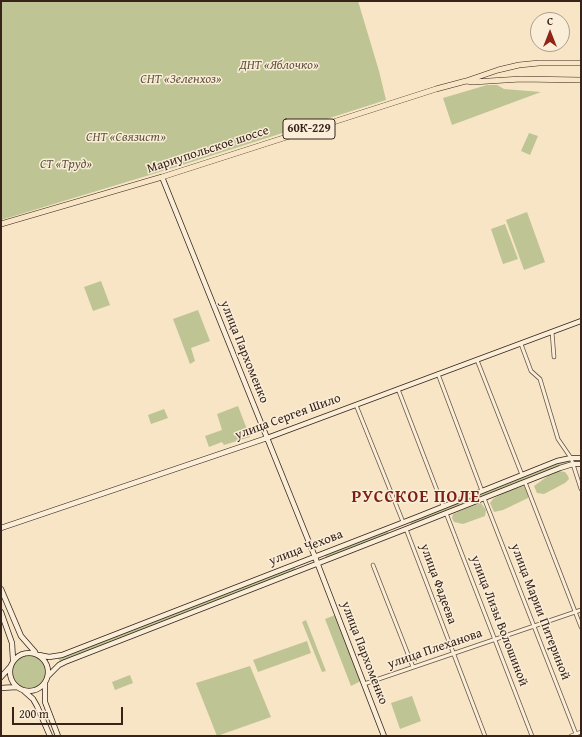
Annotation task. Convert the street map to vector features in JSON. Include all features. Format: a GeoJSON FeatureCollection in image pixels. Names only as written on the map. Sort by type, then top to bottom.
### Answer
{"type":"FeatureCollection","features":[{"type":"Feature","properties":{"kind":"main road","name":"Мариупольское шоссе"},"geometry":{"type":"LineString","coordinates":[[1,224],[162,177],[472,78],[519,65],[539,63],[581,63]]}},
{"type":"Feature","properties":{"kind":"main road","name":"Мариупольское шоссе"},"geometry":{"type":"LineString","coordinates":[[466,81],[473,82],[521,79],[581,80]]}},
{"type":"Feature","properties":{"kind":"main road","name":"улица Пархоменко"},"geometry":{"type":"LineString","coordinates":[[162,177],[318,564],[384,736]]}},
{"type":"Feature","properties":{"kind":"main road","name":"улица Сергея Шило"},"geometry":{"type":"LineString","coordinates":[[1,528],[267,438],[581,321]]}},
{"type":"Feature","properties":{"kind":"main road","name":"улица Чехова"},"geometry":{"type":"LineString","coordinates":[[37,654],[49,657],[62,655],[315,557],[557,460],[581,458]]}},
{"type":"Feature","properties":{"kind":"main road","name":"улица Чехова"},"geometry":{"type":"LineString","coordinates":[[48,676],[65,662],[560,468],[573,464],[581,464]]}},
{"type":"Feature","properties":{"kind":"main road"},"geometry":{"type":"LineString","coordinates":[[403,522],[406,529]]}},
{"type":"Feature","properties":{"kind":"main road"},"geometry":{"type":"LineString","coordinates":[[1,589],[21,636],[46,662],[48,668],[48,676],[45,683],[41,687],[33,691],[23,690]]}},
{"type":"Feature","properties":{"kind":"main road"},"geometry":{"type":"LineString","coordinates":[[1,612],[12,643],[12,663],[10,671],[11,679],[17,687],[23,690],[33,700],[50,736]]}},
{"type":"Feature","properties":{"kind":"main road"},"geometry":{"type":"LineString","coordinates":[[1,677],[12,663],[22,654],[37,654]]}},
{"type":"Feature","properties":{"kind":"main road"},"geometry":{"type":"LineString","coordinates":[[45,683],[45,702],[58,736]]}},
{"type":"Feature","properties":{"kind":"main road"},"geometry":{"type":"LineString","coordinates":[[1,688],[17,687]]}},
{"type":"Feature","properties":{"kind":"street"},"geometry":{"type":"LineString","coordinates":[[552,332],[554,357]]}},
{"type":"Feature","properties":{"kind":"street"},"geometry":{"type":"LineString","coordinates":[[521,344],[531,371],[540,379],[558,439],[571,458],[581,489]]}},
{"type":"Feature","properties":{"kind":"street"},"geometry":{"type":"LineString","coordinates":[[477,360],[522,474]]}},
{"type":"Feature","properties":{"kind":"street"},"geometry":{"type":"LineString","coordinates":[[438,374],[482,491]]}},
{"type":"Feature","properties":{"kind":"street"},"geometry":{"type":"LineString","coordinates":[[398,389],[443,506]]}},
{"type":"Feature","properties":{"kind":"street"},"geometry":{"type":"LineString","coordinates":[[356,405],[403,522]]}},
{"type":"Feature","properties":{"kind":"street"},"geometry":{"type":"LineString","coordinates":[[525,482],[581,627]]}},
{"type":"Feature","properties":{"kind":"street","name":"улица Марии Питериной"},"geometry":{"type":"LineString","coordinates":[[484,498],[576,734]]}},
{"type":"Feature","properties":{"kind":"street","name":"улица Лизы Волошиной"},"geometry":{"type":"LineString","coordinates":[[446,513],[532,736]]}},
{"type":"Feature","properties":{"kind":"street","name":"улица Фадеева"},"geometry":{"type":"LineString","coordinates":[[406,529],[484,736]]}},
{"type":"Feature","properties":{"kind":"street"},"geometry":{"type":"LineString","coordinates":[[373,565],[414,667]]}},
{"type":"Feature","properties":{"kind":"street","name":"улица Плеханова"},"geometry":{"type":"LineString","coordinates":[[364,684],[581,610]]}},
{"type":"Feature","properties":{"kind":"street"},"geometry":{"type":"LineString","coordinates":[[571,736],[581,732]]}},
{"type":"Feature","properties":{"kind":"green space"},"geometry":{"type":"Polygon","coordinates":[[[1,1],[358,1],[386,100],[176,167],[1,220],[1,1]]]}},
{"type":"Feature","properties":{"kind":"green space"},"geometry":{"type":"Polygon","coordinates":[[[487,85],[497,85],[504,89],[541,92],[452,125],[443,98],[487,85]]]}},
{"type":"Feature","properties":{"kind":"green space"},"geometry":{"type":"Polygon","coordinates":[[[529,133],[538,136],[530,155],[521,151],[529,133]]]}},
{"type":"Feature","properties":{"kind":"green space"},"geometry":{"type":"Polygon","coordinates":[[[527,212],[545,262],[524,270],[506,220],[527,212]]]}},
{"type":"Feature","properties":{"kind":"green space"},"geometry":{"type":"Polygon","coordinates":[[[505,224],[518,259],[503,264],[491,229],[505,224]]]}},
{"type":"Feature","properties":{"kind":"green space"},"geometry":{"type":"Polygon","coordinates":[[[101,281],[110,305],[93,311],[84,287],[101,281]]]}},
{"type":"Feature","properties":{"kind":"green space"},"geometry":{"type":"Polygon","coordinates":[[[198,310],[210,341],[191,348],[195,361],[190,364],[173,319],[198,310]]]}},
{"type":"Feature","properties":{"kind":"green space"},"geometry":{"type":"Polygon","coordinates":[[[238,406],[250,437],[224,445],[222,442],[209,447],[205,436],[222,430],[217,414],[238,406]]]}},
{"type":"Feature","properties":{"kind":"green space"},"geometry":{"type":"Polygon","coordinates":[[[164,409],[168,418],[151,424],[148,415],[164,409]]]}},
{"type":"Feature","properties":{"kind":"green space"},"geometry":{"type":"Polygon","coordinates":[[[569,461],[411,525],[410,521],[558,462],[569,461]]]}},
{"type":"Feature","properties":{"kind":"green space"},"geometry":{"type":"Polygon","coordinates":[[[559,471],[565,472],[569,479],[565,483],[544,494],[537,493],[534,486],[548,476],[559,471]]]}},
{"type":"Feature","properties":{"kind":"green space"},"geometry":{"type":"Polygon","coordinates":[[[524,486],[528,489],[528,498],[503,510],[494,512],[490,503],[493,499],[506,491],[524,486]]]}},
{"type":"Feature","properties":{"kind":"green space"},"geometry":{"type":"Polygon","coordinates":[[[481,503],[486,510],[485,516],[463,524],[454,522],[452,518],[453,514],[481,503]]]}},
{"type":"Feature","properties":{"kind":"green space"},"geometry":{"type":"Polygon","coordinates":[[[387,530],[389,534],[326,558],[325,554],[387,530]]]}},
{"type":"Feature","properties":{"kind":"green space"},"geometry":{"type":"Polygon","coordinates":[[[294,566],[296,570],[60,662],[58,658],[294,566]]]}},
{"type":"Feature","properties":{"kind":"green space"},"geometry":{"type":"Polygon","coordinates":[[[335,615],[361,681],[351,686],[325,619],[335,615]]]}},
{"type":"Feature","properties":{"kind":"green space"},"geometry":{"type":"Polygon","coordinates":[[[306,620],[326,671],[322,672],[302,622],[306,620]]]}},
{"type":"Feature","properties":{"kind":"green space"},"geometry":{"type":"Polygon","coordinates":[[[307,641],[311,653],[258,672],[253,660],[307,641]]]}},
{"type":"Feature","properties":{"kind":"green space"},"geometry":{"type":"Polygon","coordinates":[[[26,655],[32,655],[36,656],[43,662],[46,672],[45,679],[39,686],[32,689],[26,689],[22,688],[15,682],[12,675],[12,669],[13,665],[19,658],[26,655]]]}},
{"type":"Feature","properties":{"kind":"green space"},"geometry":{"type":"Polygon","coordinates":[[[250,666],[271,717],[217,736],[196,683],[250,666]]]}},
{"type":"Feature","properties":{"kind":"green space"},"geometry":{"type":"Polygon","coordinates":[[[130,675],[133,683],[115,690],[112,682],[130,675]]]}},
{"type":"Feature","properties":{"kind":"green space"},"geometry":{"type":"Polygon","coordinates":[[[412,696],[421,721],[400,729],[391,703],[412,696]]]}},
{"type":"Feature","properties":{"kind":"district","name":"РУССКОЕ ПОЛЕ"},"geometry":{"type":"Point","coordinates":[416,498]}},
{"type":"Feature","properties":{"kind":"park label","name":"ДНТ «Яблочко»"},"geometry":{"type":"Point","coordinates":[279,66]}},
{"type":"Feature","properties":{"kind":"park label","name":"СНТ «Зеленхоз»"},"geometry":{"type":"Point","coordinates":[181,80]}},
{"type":"Feature","properties":{"kind":"park label","name":"СНТ «Связист»"},"geometry":{"type":"Point","coordinates":[126,138]}},
{"type":"Feature","properties":{"kind":"park label","name":"СТ «Труд»"},"geometry":{"type":"Point","coordinates":[66,165]}}]}
